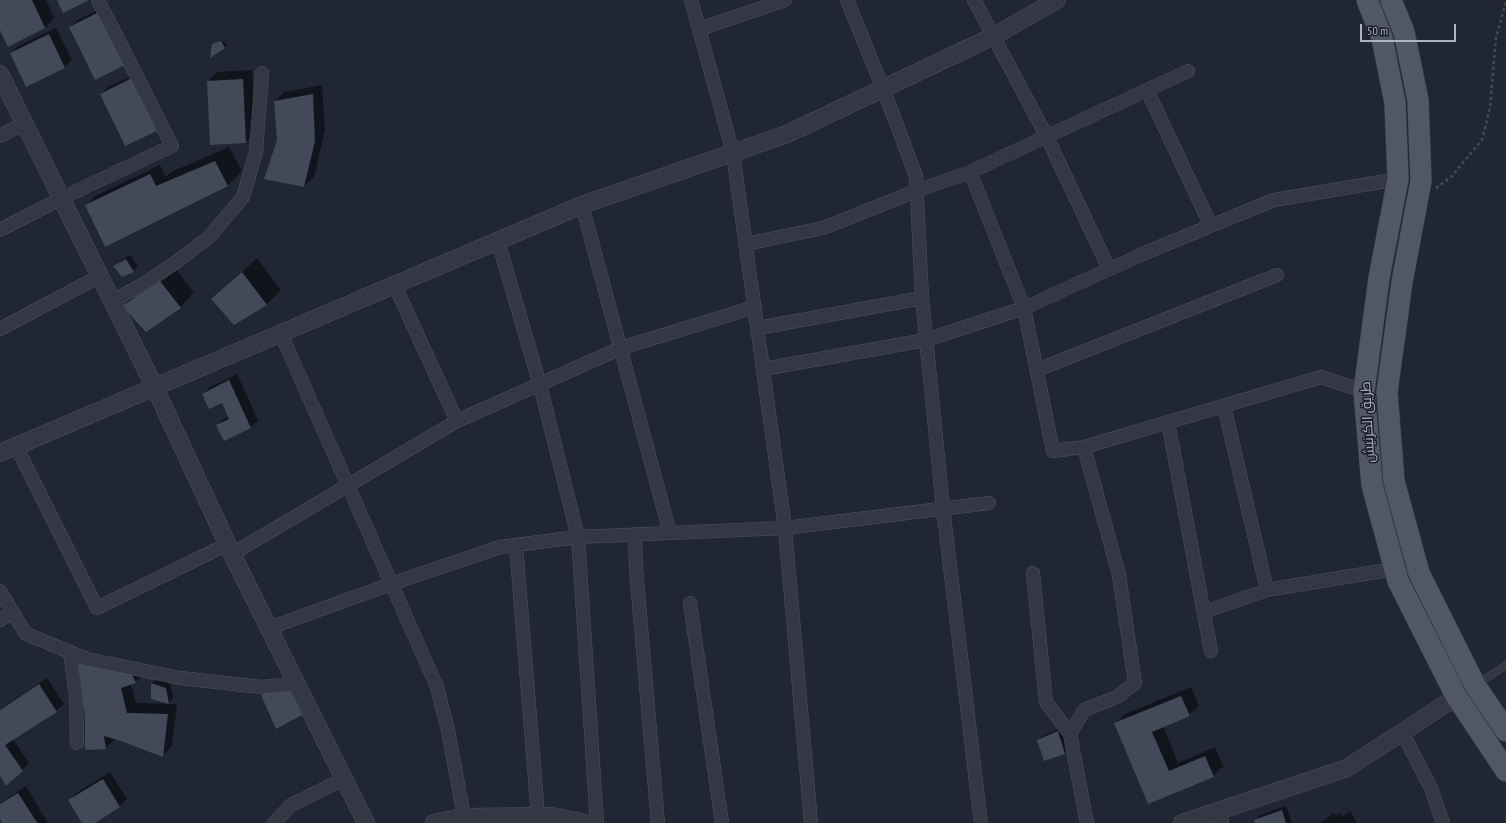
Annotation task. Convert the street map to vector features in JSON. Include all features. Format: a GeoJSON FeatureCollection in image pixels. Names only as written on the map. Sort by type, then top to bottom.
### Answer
{"type":"FeatureCollection","features":[{"type":"Feature","properties":{"kind":"main road","name":"طريق الكرنيش"},"geometry":{"type":"LineString","coordinates":[[1367,0],[1382,38],[1396,103],[1398,179],[1379,278],[1364,391],[1372,485],[1398,581],[1456,696],[1506,771]]}},
{"type":"Feature","properties":{"kind":"main road","name":"طريق الكرنيش"},"geometry":{"type":"LineString","coordinates":[[1392,0],[1404,32],[1418,100],[1421,181],[1402,282],[1387,392],[1394,481],[1419,573],[1476,685],[1506,731]]}},
{"type":"Feature","properties":{"kind":"street"},"geometry":{"type":"LineString","coordinates":[[0,230],[62,198],[172,146],[98,0]]}},
{"type":"Feature","properties":{"kind":"street"},"geometry":{"type":"LineString","coordinates":[[692,0],[733,153],[785,528],[811,823]]}},
{"type":"Feature","properties":{"kind":"street"},"geometry":{"type":"LineString","coordinates":[[700,29],[784,0]]}},
{"type":"Feature","properties":{"kind":"street"},"geometry":{"type":"LineString","coordinates":[[847,0],[883,88],[916,176],[922,298],[926,340],[943,508],[981,823]]}},
{"type":"Feature","properties":{"kind":"street"},"geometry":{"type":"LineString","coordinates":[[974,0],[1047,136],[1109,269]]}},
{"type":"Feature","properties":{"kind":"street"},"geometry":{"type":"LineString","coordinates":[[0,453],[582,206],[787,134],[994,36],[1057,0]]}},
{"type":"Feature","properties":{"kind":"street"},"geometry":{"type":"LineString","coordinates":[[746,244],[823,228],[916,191],[970,172],[1188,71]]}},
{"type":"Feature","properties":{"kind":"street"},"geometry":{"type":"LineString","coordinates":[[112,300],[144,284],[180,260],[209,237],[243,197],[256,152],[262,73]]}},
{"type":"Feature","properties":{"kind":"street"},"geometry":{"type":"LineString","coordinates":[[0,74],[155,388],[230,549],[366,823]]}},
{"type":"Feature","properties":{"kind":"street"},"geometry":{"type":"LineString","coordinates":[[1147,90],[1211,226]]}},
{"type":"Feature","properties":{"kind":"street"},"geometry":{"type":"LineString","coordinates":[[0,136],[24,123]]}},
{"type":"Feature","properties":{"kind":"street"},"geometry":{"type":"LineString","coordinates":[[970,172],[1024,308],[1053,451],[1084,447],[1321,377],[1364,391]]}},
{"type":"Feature","properties":{"kind":"street"},"geometry":{"type":"LineString","coordinates":[[763,369],[926,340],[1024,308],[1109,269],[1274,200],[1398,179]]}},
{"type":"Feature","properties":{"kind":"street"},"geometry":{"type":"LineString","coordinates":[[582,206],[670,533]]}},
{"type":"Feature","properties":{"kind":"street"},"geometry":{"type":"LineString","coordinates":[[498,241],[540,385],[578,537],[597,823]]}},
{"type":"Feature","properties":{"kind":"street"},"geometry":{"type":"LineString","coordinates":[[1036,370],[1277,275]]}},
{"type":"Feature","properties":{"kind":"street"},"geometry":{"type":"LineString","coordinates":[[0,329],[100,276]]}},
{"type":"Feature","properties":{"kind":"street"},"geometry":{"type":"LineString","coordinates":[[395,286],[457,421]]}},
{"type":"Feature","properties":{"kind":"street"},"geometry":{"type":"LineString","coordinates":[[758,328],[922,298]]}},
{"type":"Feature","properties":{"kind":"street"},"geometry":{"type":"LineString","coordinates":[[16,446],[96,608],[230,549],[348,486],[457,421],[621,348],[755,307]]}},
{"type":"Feature","properties":{"kind":"street"},"geometry":{"type":"LineString","coordinates":[[281,334],[437,687],[448,730],[464,817]]}},
{"type":"Feature","properties":{"kind":"street"},"geometry":{"type":"LineString","coordinates":[[1224,406],[1267,590]]}},
{"type":"Feature","properties":{"kind":"street"},"geometry":{"type":"LineString","coordinates":[[1168,422],[1212,652]]}},
{"type":"Feature","properties":{"kind":"street"},"geometry":{"type":"LineString","coordinates":[[1070,734],[1084,710],[1117,697],[1135,683],[1120,575],[1084,447]]}},
{"type":"Feature","properties":{"kind":"street"},"geometry":{"type":"LineString","coordinates":[[269,628],[391,584],[500,547],[516,544],[578,537],[785,528],[989,503]]}},
{"type":"Feature","properties":{"kind":"street"},"geometry":{"type":"LineString","coordinates":[[635,534],[636,569],[658,823]]}},
{"type":"Feature","properties":{"kind":"street"},"geometry":{"type":"LineString","coordinates":[[516,544],[538,816]]}},
{"type":"Feature","properties":{"kind":"street"},"geometry":{"type":"LineString","coordinates":[[1204,612],[1267,590],[1394,569]]}},
{"type":"Feature","properties":{"kind":"street"},"geometry":{"type":"LineString","coordinates":[[1033,573],[1046,702],[1070,734],[1086,823]]}},
{"type":"Feature","properties":{"kind":"street"},"geometry":{"type":"LineString","coordinates":[[0,591],[26,634],[87,659],[180,678],[261,686],[297,684]]}},
{"type":"Feature","properties":{"kind":"street"},"geometry":{"type":"LineString","coordinates":[[690,603],[722,823]]}},
{"type":"Feature","properties":{"kind":"street"},"geometry":{"type":"LineString","coordinates":[[0,620],[13,612]]}},
{"type":"Feature","properties":{"kind":"street"},"geometry":{"type":"LineString","coordinates":[[70,652],[76,696],[77,743]]}},
{"type":"Feature","properties":{"kind":"street"},"geometry":{"type":"LineString","coordinates":[[1182,823],[1221,817],[1347,768],[1456,696],[1476,685]]}},
{"type":"Feature","properties":{"kind":"street"},"geometry":{"type":"LineString","coordinates":[[1402,732],[1431,788],[1442,823]]}},
{"type":"Feature","properties":{"kind":"street"},"geometry":{"type":"LineString","coordinates":[[274,823],[290,805],[344,779]]}},
{"type":"Feature","properties":{"kind":"street"},"geometry":{"type":"LineString","coordinates":[[434,823],[464,817],[551,816],[585,823]]}},
{"type":"Feature","properties":{"kind":"lane"},"geometry":{"type":"LineString","coordinates":[[1476,685],[1506,665]]}},
{"type":"Feature","properties":{"kind":"path"},"geometry":{"type":"LineString","coordinates":[[1418,197],[1432,191],[1451,177],[1482,140],[1490,107],[1496,38],[1506,2]]}},
{"type":"Feature","properties":{"kind":"building"},"geometry":{"type":"Polygon","coordinates":[[[0,0],[32,0],[45,28],[8,47],[0,30],[0,0]]]}},
{"type":"Feature","properties":{"kind":"building"},"geometry":{"type":"Polygon","coordinates":[[[57,0],[89,0],[63,13],[57,0]]]}},
{"type":"Feature","properties":{"kind":"building"},"geometry":{"type":"Polygon","coordinates":[[[99,12],[125,65],[95,80],[69,27],[99,12]]]}},
{"type":"Feature","properties":{"kind":"building"},"geometry":{"type":"Polygon","coordinates":[[[49,34],[65,68],[26,87],[10,53],[49,34]]]}},
{"type":"Feature","properties":{"kind":"building"},"geometry":{"type":"Polygon","coordinates":[[[221,41],[225,48],[210,58],[212,44],[221,41]]]}},
{"type":"Feature","properties":{"kind":"building"},"geometry":{"type":"Polygon","coordinates":[[[132,78],[157,131],[125,146],[100,94],[132,78]]]}},
{"type":"Feature","properties":{"kind":"building"},"geometry":{"type":"Polygon","coordinates":[[[243,79],[246,143],[210,145],[207,81],[243,79]]]}},
{"type":"Feature","properties":{"kind":"building"},"geometry":{"type":"Polygon","coordinates":[[[313,94],[315,141],[304,187],[264,179],[277,140],[274,101],[313,94]]]}},
{"type":"Feature","properties":{"kind":"building"},"geometry":{"type":"Polygon","coordinates":[[[215,161],[228,186],[105,247],[85,205],[150,174],[156,186],[215,161]]]}},
{"type":"Feature","properties":{"kind":"building"},"geometry":{"type":"Polygon","coordinates":[[[126,259],[134,272],[122,277],[113,266],[126,259]]]}},
{"type":"Feature","properties":{"kind":"building"},"geometry":{"type":"Polygon","coordinates":[[[242,272],[267,305],[234,325],[211,299],[242,272]]]}},
{"type":"Feature","properties":{"kind":"building"},"geometry":{"type":"Polygon","coordinates":[[[160,281],[181,308],[146,332],[122,306],[160,281]]]}},
{"type":"Feature","properties":{"kind":"building"},"geometry":{"type":"Polygon","coordinates":[[[229,380],[251,428],[224,441],[216,425],[229,419],[222,403],[209,409],[202,394],[229,380]]]}},
{"type":"Feature","properties":{"kind":"building"},"geometry":{"type":"Polygon","coordinates":[[[77,663],[132,674],[136,683],[121,688],[127,713],[168,714],[163,757],[104,736],[106,749],[85,750],[85,715],[77,663]]]}},
{"type":"Feature","properties":{"kind":"building"},"geometry":{"type":"Polygon","coordinates":[[[151,683],[166,688],[169,704],[151,699],[151,683]]]}},
{"type":"Feature","properties":{"kind":"building"},"geometry":{"type":"Polygon","coordinates":[[[39,684],[57,712],[5,745],[23,771],[6,786],[0,776],[0,710],[39,684]]]}},
{"type":"Feature","properties":{"kind":"building"},"geometry":{"type":"Polygon","coordinates":[[[294,684],[306,713],[276,729],[261,695],[294,684]]]}},
{"type":"Feature","properties":{"kind":"building"},"geometry":{"type":"Polygon","coordinates":[[[1181,696],[1190,716],[1152,732],[1169,771],[1205,756],[1214,777],[1148,804],[1114,723],[1181,696]]]}},
{"type":"Feature","properties":{"kind":"building"},"geometry":{"type":"Polygon","coordinates":[[[1058,731],[1065,754],[1044,761],[1037,740],[1058,731]]]}},
{"type":"Feature","properties":{"kind":"building"},"geometry":{"type":"Polygon","coordinates":[[[103,779],[120,807],[95,823],[82,823],[68,800],[103,779]]]}},
{"type":"Feature","properties":{"kind":"building"},"geometry":{"type":"Polygon","coordinates":[[[18,793],[38,823],[2,823],[0,819],[0,804],[18,793]]]}},
{"type":"Feature","properties":{"kind":"building"},"geometry":{"type":"Polygon","coordinates":[[[1282,810],[1286,823],[1255,823],[1254,820],[1282,810]]]}}]}
